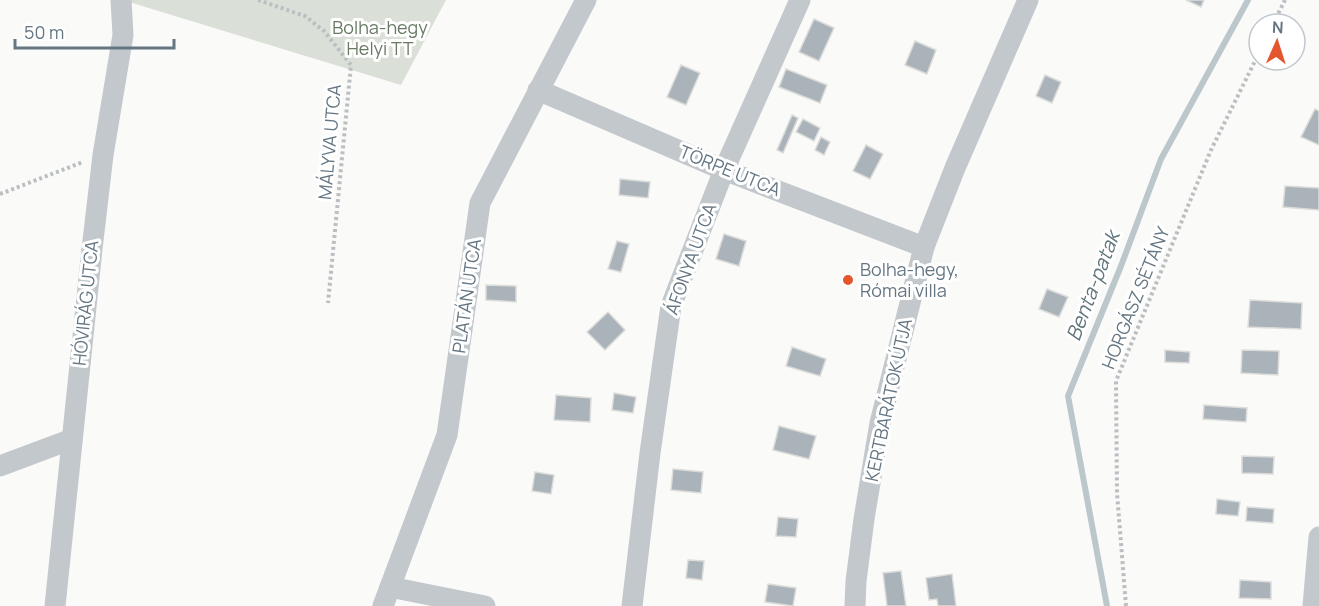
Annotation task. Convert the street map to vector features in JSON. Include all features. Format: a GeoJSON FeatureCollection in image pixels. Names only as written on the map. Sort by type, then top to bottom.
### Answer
{"type":"FeatureCollection","features":[{"type":"Feature","properties":{"kind":"street","name":"HÓVIRÁG UTCA"},"geometry":{"type":"LineString","coordinates":[[55,606],[103,154],[123,35],[121,0]]}},
{"type":"Feature","properties":{"kind":"street","name":"PLATÁN UTCA"},"geometry":{"type":"LineString","coordinates":[[386,596],[447,435],[480,202],[586,0]]}},
{"type":"Feature","properties":{"kind":"street","name":"ÁFONYA UTCA"},"geometry":{"type":"LineString","coordinates":[[632,606],[650,453],[671,306],[724,170],[800,0]]}},
{"type":"Feature","properties":{"kind":"street","name":"KERTBARÁTOK ÚTJA"},"geometry":{"type":"LineString","coordinates":[[855,606],[864,519],[880,423],[924,247],[955,168],[1028,0]]}},
{"type":"Feature","properties":{"kind":"street","name":"TÖRPE UTCA"},"geometry":{"type":"LineString","coordinates":[[538,90],[724,170],[924,247]]}},
{"type":"Feature","properties":{"kind":"street"},"geometry":{"type":"LineString","coordinates":[[0,466],[72,439]]}},
{"type":"Feature","properties":{"kind":"street"},"geometry":{"type":"LineString","coordinates":[[1313,606],[1319,537]]}},
{"type":"Feature","properties":{"kind":"street"},"geometry":{"type":"LineString","coordinates":[[386,596],[484,606]]}},
{"type":"Feature","properties":{"kind":"path","name":"MÁLYVA UTCA"},"geometry":{"type":"LineString","coordinates":[[258,0],[305,16],[324,31],[351,65],[328,303]]}},
{"type":"Feature","properties":{"kind":"path","name":"HORGÁSZ SÉTÁNY"},"geometry":{"type":"LineString","coordinates":[[1126,606],[1117,493],[1116,381],[1211,150],[1250,72]]}},
{"type":"Feature","properties":{"kind":"path"},"geometry":{"type":"LineString","coordinates":[[0,194],[103,154]]}},
{"type":"Feature","properties":{"kind":"green space","name":"Bolha-hegy Helyi TT"},"geometry":{"type":"Polygon","coordinates":[[[129,0],[446,0],[401,85],[129,2],[129,0]]]}},
{"type":"Feature","properties":{"kind":"building"},"geometry":{"type":"Polygon","coordinates":[[[1186,0],[1204,0],[1201,7],[1186,0]]]}},
{"type":"Feature","properties":{"kind":"building"},"geometry":{"type":"Polygon","coordinates":[[[814,19],[834,28],[819,61],[799,52],[814,19]]]}},
{"type":"Feature","properties":{"kind":"building"},"geometry":{"type":"Polygon","coordinates":[[[915,41],[936,50],[927,74],[905,65],[915,41]]]}},
{"type":"Feature","properties":{"kind":"building"},"geometry":{"type":"Polygon","coordinates":[[[681,65],[700,73],[686,105],[667,97],[681,65]]]}},
{"type":"Feature","properties":{"kind":"building"},"geometry":{"type":"Polygon","coordinates":[[[786,69],[827,85],[820,103],[779,87],[786,69]]]}},
{"type":"Feature","properties":{"kind":"building"},"geometry":{"type":"Polygon","coordinates":[[[1045,75],[1061,82],[1052,103],[1036,96],[1045,75]]]}},
{"type":"Feature","properties":{"kind":"building"},"geometry":{"type":"Polygon","coordinates":[[[1315,109],[1319,111],[1319,145],[1301,137],[1315,109]]]}},
{"type":"Feature","properties":{"kind":"building"},"geometry":{"type":"Polygon","coordinates":[[[792,115],[798,118],[783,153],[777,150],[792,115]]]}},
{"type":"Feature","properties":{"kind":"building"},"geometry":{"type":"Polygon","coordinates":[[[803,119],[820,128],[814,141],[796,132],[803,119]]]}},
{"type":"Feature","properties":{"kind":"building"},"geometry":{"type":"Polygon","coordinates":[[[821,137],[830,142],[824,155],[815,150],[821,137]]]}},
{"type":"Feature","properties":{"kind":"building"},"geometry":{"type":"Polygon","coordinates":[[[866,145],[883,154],[870,179],[853,171],[866,145]]]}},
{"type":"Feature","properties":{"kind":"building"},"geometry":{"type":"Polygon","coordinates":[[[620,179],[650,182],[648,198],[619,195],[620,179]]]}},
{"type":"Feature","properties":{"kind":"building"},"geometry":{"type":"Polygon","coordinates":[[[1285,186],[1319,188],[1319,210],[1283,207],[1285,186]]]}},
{"type":"Feature","properties":{"kind":"building"},"geometry":{"type":"Polygon","coordinates":[[[724,234],[746,241],[739,266],[716,259],[724,234]]]}},
{"type":"Feature","properties":{"kind":"building"},"geometry":{"type":"Polygon","coordinates":[[[617,241],[629,244],[621,272],[608,269],[617,241]]]}},
{"type":"Feature","properties":{"kind":"building"},"geometry":{"type":"Polygon","coordinates":[[[486,285],[516,286],[516,302],[486,300],[486,285]]]}},
{"type":"Feature","properties":{"kind":"building"},"geometry":{"type":"Polygon","coordinates":[[[1047,289],[1068,297],[1059,317],[1039,309],[1047,289]]]}},
{"type":"Feature","properties":{"kind":"building"},"geometry":{"type":"Polygon","coordinates":[[[1250,300],[1302,303],[1301,329],[1248,327],[1250,300]]]}},
{"type":"Feature","properties":{"kind":"building"},"geometry":{"type":"Polygon","coordinates":[[[608,312],[625,330],[605,350],[587,332],[608,312]]]}},
{"type":"Feature","properties":{"kind":"building"},"geometry":{"type":"Polygon","coordinates":[[[792,347],[826,359],[820,376],[786,366],[792,347]]]}},
{"type":"Feature","properties":{"kind":"building"},"geometry":{"type":"Polygon","coordinates":[[[1165,350],[1190,352],[1189,363],[1165,362],[1165,350]]]}},
{"type":"Feature","properties":{"kind":"building"},"geometry":{"type":"Polygon","coordinates":[[[1242,350],[1279,351],[1278,375],[1241,373],[1242,350]]]}},
{"type":"Feature","properties":{"kind":"building"},"geometry":{"type":"Polygon","coordinates":[[[614,393],[636,397],[633,413],[612,410],[614,393]]]}},
{"type":"Feature","properties":{"kind":"building"},"geometry":{"type":"Polygon","coordinates":[[[556,395],[591,398],[590,422],[554,420],[556,395]]]}},
{"type":"Feature","properties":{"kind":"building"},"geometry":{"type":"Polygon","coordinates":[[[1204,405],[1247,408],[1246,422],[1203,419],[1204,405]]]}},
{"type":"Feature","properties":{"kind":"building"},"geometry":{"type":"Polygon","coordinates":[[[779,426],[816,436],[809,459],[773,450],[779,426]]]}},
{"type":"Feature","properties":{"kind":"building"},"geometry":{"type":"Polygon","coordinates":[[[1242,456],[1274,457],[1273,474],[1242,473],[1242,456]]]}},
{"type":"Feature","properties":{"kind":"building"},"geometry":{"type":"Polygon","coordinates":[[[673,469],[703,472],[701,493],[671,490],[673,469]]]}},
{"type":"Feature","properties":{"kind":"building"},"geometry":{"type":"Polygon","coordinates":[[[535,472],[554,475],[551,494],[532,491],[535,472]]]}},
{"type":"Feature","properties":{"kind":"building"},"geometry":{"type":"Polygon","coordinates":[[[1217,499],[1240,502],[1238,516],[1216,514],[1217,499]]]}},
{"type":"Feature","properties":{"kind":"building"},"geometry":{"type":"Polygon","coordinates":[[[1247,507],[1274,509],[1273,523],[1246,521],[1247,507]]]}},
{"type":"Feature","properties":{"kind":"building"},"geometry":{"type":"Polygon","coordinates":[[[778,517],[798,519],[796,537],[776,536],[778,517]]]}},
{"type":"Feature","properties":{"kind":"building"},"geometry":{"type":"Polygon","coordinates":[[[688,560],[704,561],[702,580],[686,578],[688,560]]]}},
{"type":"Feature","properties":{"kind":"building"},"geometry":{"type":"Polygon","coordinates":[[[901,571],[906,606],[887,606],[883,573],[901,571]]]}},
{"type":"Feature","properties":{"kind":"building"},"geometry":{"type":"Polygon","coordinates":[[[952,574],[956,606],[938,606],[937,599],[929,600],[926,578],[952,574]]]}},
{"type":"Feature","properties":{"kind":"building"},"geometry":{"type":"Polygon","coordinates":[[[1240,580],[1271,582],[1271,599],[1239,598],[1240,580]]]}},
{"type":"Feature","properties":{"kind":"building"},"geometry":{"type":"Polygon","coordinates":[[[768,584],[796,588],[793,606],[765,602],[768,584]]]}},
{"type":"Feature","properties":{"kind":"waterway","name":"Benta-patak"},"geometry":{"type":"LineString","coordinates":[[1107,606],[1068,396],[1121,266],[1161,159],[1248,0]]}},
{"type":"Feature","properties":{"kind":"place","name":"Bolha-hegy, Római villa"},"geometry":{"type":"Point","coordinates":[848,280]}}]}
